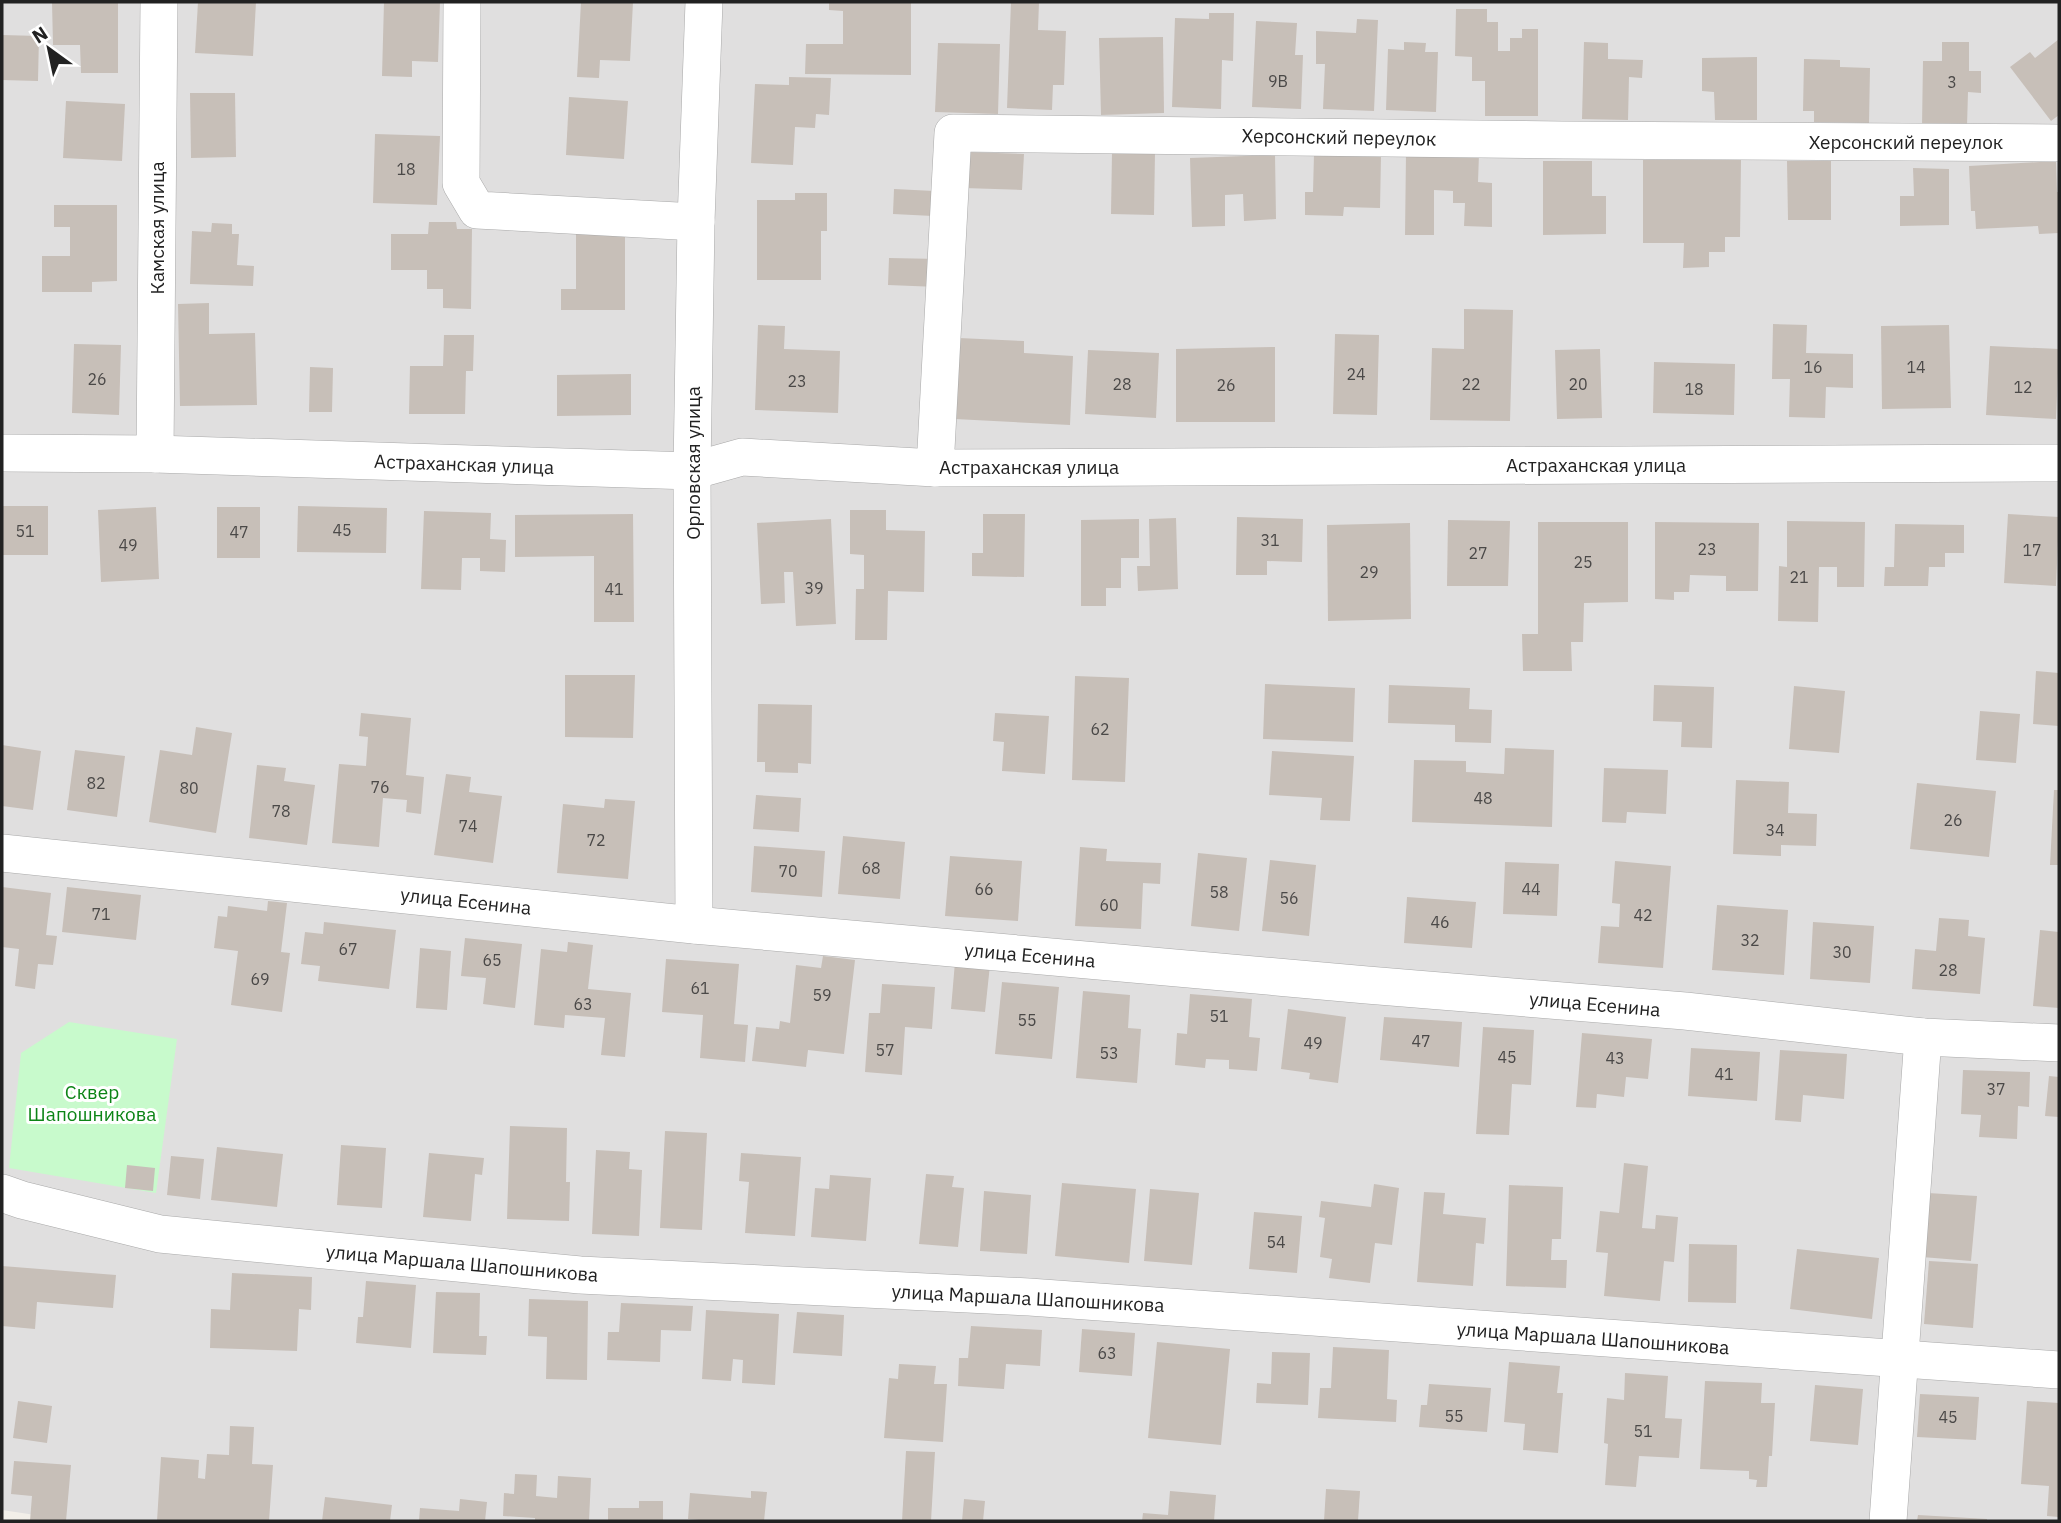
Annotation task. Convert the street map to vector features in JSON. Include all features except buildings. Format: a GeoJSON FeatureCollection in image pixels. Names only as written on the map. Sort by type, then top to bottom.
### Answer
{"type":"FeatureCollection","features":[{"type":"Feature","properties":{"kind":"street","name":"Камская улица"},"geometry":{"type":"LineString","coordinates":[[155,454],[159,2]]}},
{"type":"Feature","properties":{"kind":"street"},"geometry":{"type":"LineString","coordinates":[[462,2],[461,183],[477,210],[696,222]]}},
{"type":"Feature","properties":{"kind":"street","name":"Орловская улица"},"geometry":{"type":"LineString","coordinates":[[694,925],[692,471],[696,222],[704,2]]}},
{"type":"Feature","properties":{"kind":"street","name":"Херсонский переулок"},"geometry":{"type":"LineString","coordinates":[[935,468],[953,133],[2059,143]]}},
{"type":"Feature","properties":{"kind":"street","name":"Астраханская улица"},"geometry":{"type":"LineString","coordinates":[[2,453],[155,454],[692,471],[743,457],[935,468],[2059,463]]}},
{"type":"Feature","properties":{"kind":"street","name":"улица Есенина"},"geometry":{"type":"LineString","coordinates":[[2,853],[694,925],[1685,1011],[1923,1037],[2059,1044]]}},
{"type":"Feature","properties":{"kind":"street"},"geometry":{"type":"LineString","coordinates":[[1888,1521],[1923,1037]]}},
{"type":"Feature","properties":{"kind":"street","name":"улица Маршала Шапошникова"},"geometry":{"type":"LineString","coordinates":[[2,1193],[160,1234],[580,1275],[1028,1297],[2059,1370]]}},
{"type":"Feature","properties":{"kind":"shaded area"},"geometry":{"type":"Polygon","coordinates":[[[2,2],[2059,2],[2059,1521],[75,1521],[2,1510],[2,2]]]}},
{"type":"Feature","properties":{"kind":"green space","name":"Сквер Шапошникова"},"geometry":{"type":"Polygon","coordinates":[[[69,1022],[177,1039],[156,1193],[9,1168],[21,1053],[69,1022]]]}}]}
